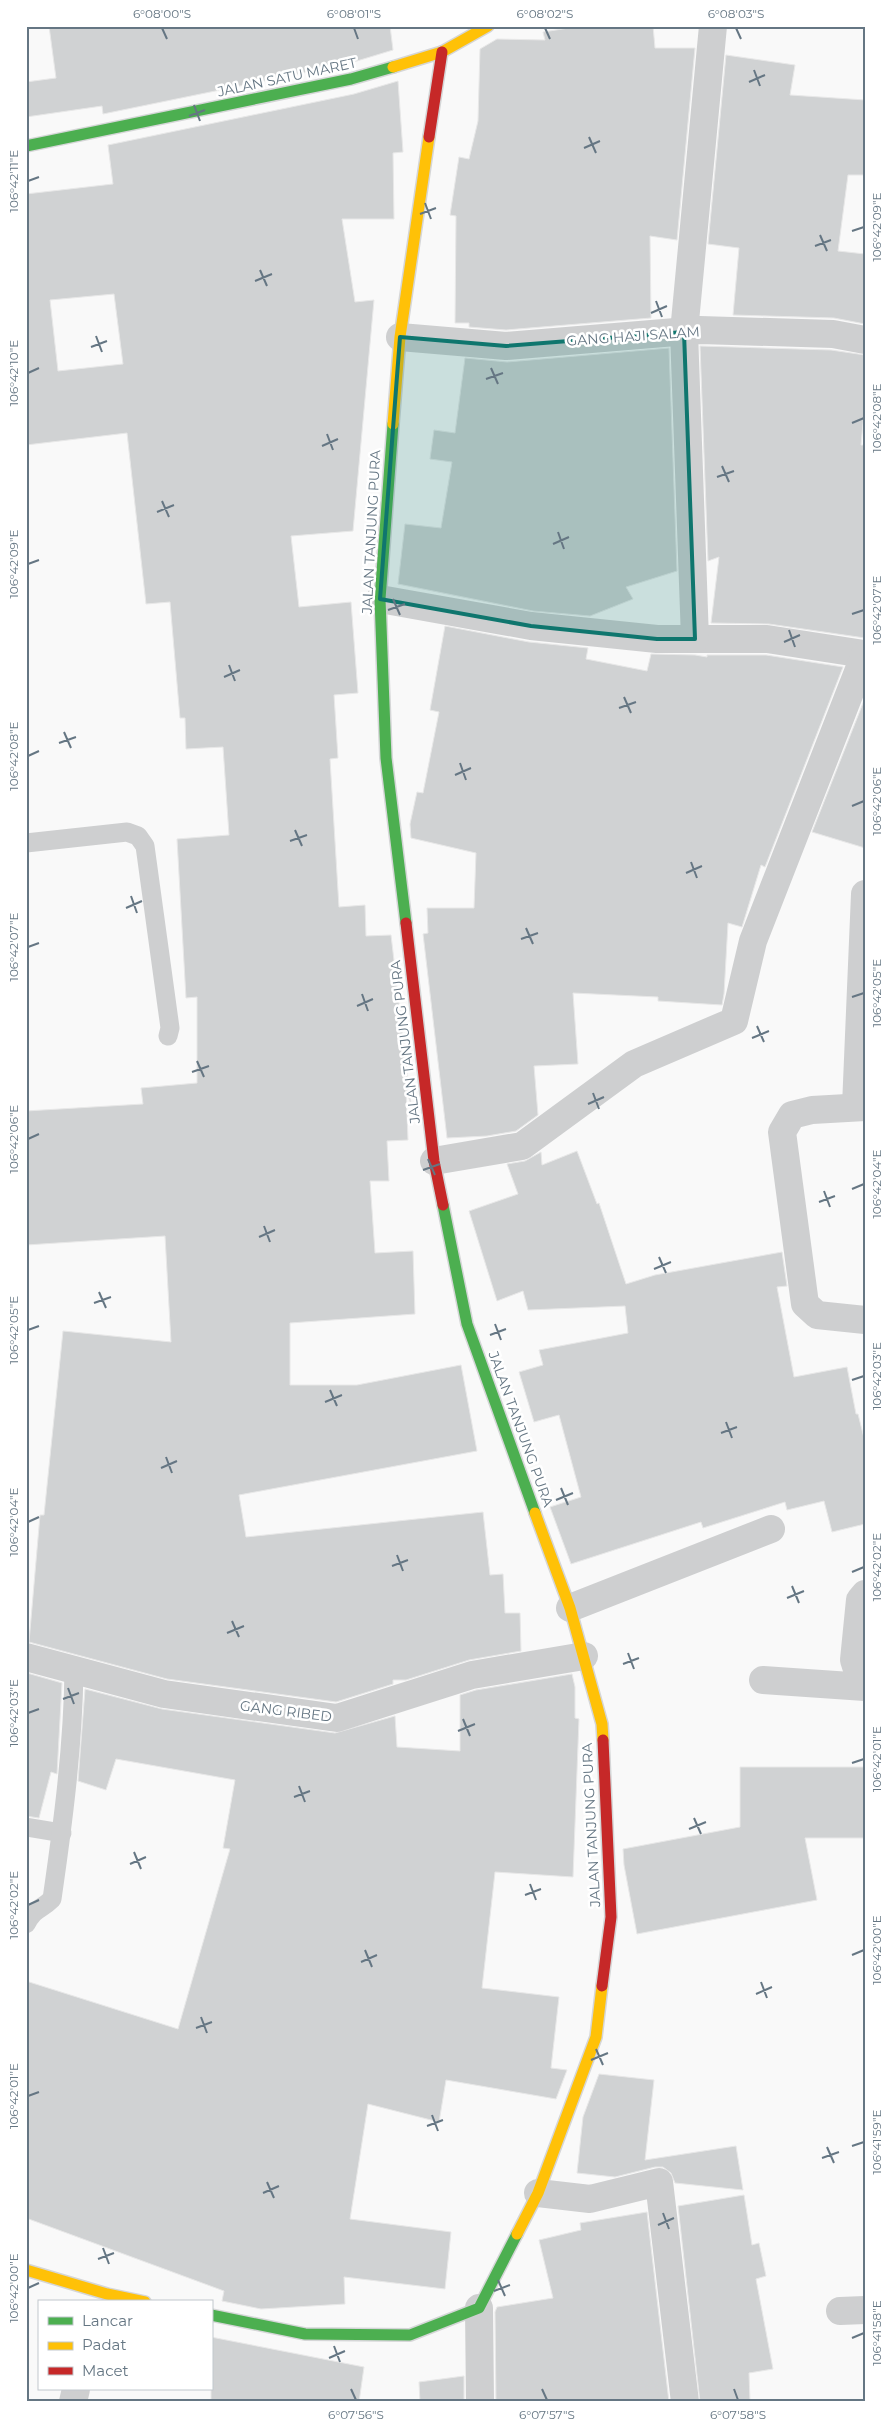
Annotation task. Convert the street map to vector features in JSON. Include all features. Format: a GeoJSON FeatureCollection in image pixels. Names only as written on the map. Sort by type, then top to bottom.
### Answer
{"type":"FeatureCollection","features":[{"type":"Feature","properties":{"kind":"street","name":"JALAN SATU MARET"},"geometry":{"type":"LineString","coordinates":[[26,146],[351,79],[442,52],[488,26]]}},
{"type":"Feature","properties":{"kind":"street"},"geometry":{"type":"LineString","coordinates":[[695,639],[684,332],[713,26]]}},
{"type":"Feature","properties":{"kind":"street","name":"JALAN TANJUNG PURA"},"geometry":{"type":"LineString","coordinates":[[442,52],[400,337],[380,599],[386,758],[434,1161],[467,1324],[570,1608],[602,1724],[611,1917],[596,2037],[538,2193],[480,2308]]}},
{"type":"Feature","properties":{"kind":"street","name":"GANG HAJI SALAM"},"geometry":{"type":"LineString","coordinates":[[400,337],[506,346],[700,330],[833,334],[865,340]]}},
{"type":"Feature","properties":{"kind":"street"},"geometry":{"type":"LineString","coordinates":[[380,599],[531,626],[657,640],[767,639],[865,654],[754,940],[734,1021],[634,1064],[522,1146],[434,1161]]}},
{"type":"Feature","properties":{"kind":"street"},"geometry":{"type":"LineString","coordinates":[[865,894],[861,1107],[812,1110],[792,1115],[782,1132],[804,1304],[817,1315],[865,1320]]}},
{"type":"Feature","properties":{"kind":"street"},"geometry":{"type":"LineString","coordinates":[[570,1608],[771,1529]]}},
{"type":"Feature","properties":{"kind":"street"},"geometry":{"type":"LineString","coordinates":[[763,1680],[863,1686],[854,1660],[860,1600],[865,1594]]}},
{"type":"Feature","properties":{"kind":"street","name":"GANG RIBED"},"geometry":{"type":"LineString","coordinates":[[26,1657],[164,1694],[337,1718],[472,1675],[584,1656]]}},
{"type":"Feature","properties":{"kind":"street"},"geometry":{"type":"LineString","coordinates":[[538,2193],[590,2199],[659,2182],[685,2402]]}},
{"type":"Feature","properties":{"kind":"street"},"geometry":{"type":"LineString","coordinates":[[26,2270],[106,2298],[126,2300]]}},
{"type":"Feature","properties":{"kind":"street"},"geometry":{"type":"LineString","coordinates":[[212,2315],[306,2334],[410,2335],[480,2308],[480,2402]]}},
{"type":"Feature","properties":{"kind":"lane"},"geometry":{"type":"LineString","coordinates":[[26,843],[127,832],[138,836],[145,846],[170,1028],[168,1036]]}},
{"type":"Feature","properties":{"kind":"lane"},"geometry":{"type":"LineString","coordinates":[[26,1924],[32,1912],[45,1907],[52,1899],[62,1833],[74,1709],[74,1670]]}},
{"type":"Feature","properties":{"kind":"lane"},"geometry":{"type":"LineString","coordinates":[[26,1827],[62,1833]]}},
{"type":"Feature","properties":{"kind":"highlighted area"},"geometry":{"type":"Polygon","coordinates":[[[684,332],[695,639],[657,639],[531,626],[380,599],[400,337],[506,346],[684,332]]]}},
{"type":"Feature","properties":{"kind":"building"},"geometry":{"type":"Polygon","coordinates":[[[49,26],[390,26],[393,50],[347,64],[103,114],[102,106],[26,117],[26,82],[56,78],[49,26]]]}},
{"type":"Feature","properties":{"kind":"building"},"geometry":{"type":"Polygon","coordinates":[[[582,26],[653,26],[655,48],[695,48],[677,240],[650,236],[651,318],[506,330],[469,327],[469,323],[455,323],[456,216],[450,215],[459,157],[469,159],[478,121],[480,49],[497,39],[545,40],[543,32],[582,26]]]}},
{"type":"Feature","properties":{"kind":"building"},"geometry":{"type":"Polygon","coordinates":[[[726,55],[795,65],[790,95],[865,100],[865,175],[848,175],[838,251],[865,254],[865,324],[834,318],[733,315],[739,248],[708,244],[726,55]]]}},
{"type":"Feature","properties":{"kind":"building"},"geometry":{"type":"Polygon","coordinates":[[[398,81],[403,152],[393,153],[394,219],[342,219],[355,302],[374,300],[353,531],[291,536],[299,607],[351,602],[358,693],[334,695],[338,758],[330,759],[339,907],[365,905],[366,936],[391,935],[411,1104],[406,1090],[408,1140],[387,1141],[389,1181],[370,1181],[375,1253],[413,1251],[415,1314],[290,1323],[290,1385],[357,1385],[461,1365],[477,1451],[239,1495],[246,1537],[483,1512],[490,1575],[503,1574],[505,1613],[520,1613],[521,1651],[469,1660],[406,1680],[393,1680],[393,1684],[336,1702],[167,1679],[29,1642],[40,1515],[44,1515],[63,1331],[171,1342],[165,1236],[26,1245],[26,1111],[143,1104],[141,1088],[197,1083],[197,997],[186,998],[177,839],[229,835],[223,747],[186,749],[185,718],[180,718],[170,602],[146,604],[127,433],[26,445],[26,194],[113,184],[108,145],[354,94],[398,81]],[[114,294],[50,300],[58,371],[123,364],[114,294]]]}},
{"type":"Feature","properties":{"kind":"building"},"geometry":{"type":"Polygon","coordinates":[[[700,346],[831,350],[865,355],[865,401],[861,445],[865,445],[865,638],[769,624],[711,623],[719,557],[708,561],[700,346]]]}},
{"type":"Feature","properties":{"kind":"building"},"geometry":{"type":"Polygon","coordinates":[[[669,348],[677,571],[626,587],[633,599],[590,616],[533,611],[398,584],[405,524],[441,528],[452,462],[430,459],[434,430],[455,433],[465,358],[507,362],[669,348]]]}},
{"type":"Feature","properties":{"kind":"building"},"geometry":{"type":"Polygon","coordinates":[[[445,626],[529,642],[588,648],[586,659],[647,671],[651,654],[707,657],[707,655],[766,655],[843,667],[765,867],[761,865],[742,927],[728,923],[722,1005],[658,1001],[658,997],[573,993],[578,1064],[534,1066],[538,1115],[516,1131],[487,1136],[447,1138],[423,934],[428,933],[427,908],[474,908],[476,853],[411,838],[410,824],[417,792],[423,793],[439,712],[430,710],[445,626]]]}},
{"type":"Feature","properties":{"kind":"building"},"geometry":{"type":"Polygon","coordinates":[[[865,698],[865,848],[812,832],[865,698]]]}},
{"type":"Feature","properties":{"kind":"building"},"geometry":{"type":"Polygon","coordinates":[[[577,1151],[597,1204],[599,1203],[626,1284],[655,1275],[782,1252],[787,1286],[777,1287],[794,1377],[847,1367],[856,1414],[858,1414],[865,1442],[865,1524],[832,1532],[824,1501],[787,1510],[785,1502],[703,1528],[701,1522],[571,1564],[550,1507],[581,1497],[559,1415],[534,1422],[519,1372],[543,1365],[539,1350],[628,1333],[625,1306],[528,1310],[523,1291],[497,1301],[469,1211],[518,1194],[507,1164],[525,1161],[541,1152],[542,1165],[577,1151]]]}},
{"type":"Feature","properties":{"kind":"building"},"geometry":{"type":"Polygon","coordinates":[[[27,1673],[62,1683],[57,1774],[51,1772],[39,1818],[26,1816],[27,1673]]]}},
{"type":"Feature","properties":{"kind":"building"},"geometry":{"type":"Polygon","coordinates":[[[572,1674],[575,1687],[575,1718],[579,1719],[573,1877],[495,1872],[482,1988],[559,1997],[551,2068],[567,2070],[556,2099],[446,2080],[439,2122],[368,2104],[350,2219],[451,2232],[445,2289],[344,2277],[345,2304],[261,2309],[222,2301],[224,2291],[26,2218],[26,1981],[178,2029],[230,1849],[223,1848],[235,1780],[116,1759],[106,1790],[78,1781],[85,1689],[162,1709],[335,1733],[395,1716],[397,1747],[460,1751],[460,1695],[476,1690],[572,1674]]]}},
{"type":"Feature","properties":{"kind":"building"},"geometry":{"type":"Polygon","coordinates":[[[740,1767],[865,1767],[865,1838],[805,1838],[817,1900],[637,1934],[624,1865],[623,1849],[740,1827],[740,1767]]]}},
{"type":"Feature","properties":{"kind":"building"},"geometry":{"type":"Polygon","coordinates":[[[599,2074],[654,2080],[645,2160],[736,2146],[743,2190],[675,2183],[671,2173],[663,2167],[655,2167],[615,2177],[577,2173],[583,2117],[599,2074]]]}},
{"type":"Feature","properties":{"kind":"building"},"geometry":{"type":"Polygon","coordinates":[[[744,2195],[752,2245],[759,2243],[766,2276],[756,2279],[773,2369],[749,2373],[750,2402],[700,2402],[678,2206],[744,2195]]]}},
{"type":"Feature","properties":{"kind":"building"},"geometry":{"type":"Polygon","coordinates":[[[647,2212],[669,2402],[496,2402],[495,2312],[497,2307],[553,2298],[539,2240],[581,2230],[580,2223],[647,2212]]]}},
{"type":"Feature","properties":{"kind":"building"},"geometry":{"type":"Polygon","coordinates":[[[212,2337],[364,2367],[359,2402],[211,2402],[212,2337]]]}},
{"type":"Feature","properties":{"kind":"building"},"geometry":{"type":"Polygon","coordinates":[[[464,2376],[464,2402],[420,2402],[419,2382],[464,2376]]]}},
{"type":"Feature","properties":{"kind":"traffic: fast"},"geometry":{"type":"LineString","coordinates":[[26,146],[351,79],[393,67]]}},
{"type":"Feature","properties":{"kind":"traffic: fast"},"geometry":{"type":"LineString","coordinates":[[393,424],[380,599],[386,758],[406,923]]}},
{"type":"Feature","properties":{"kind":"traffic: fast"},"geometry":{"type":"LineString","coordinates":[[443,1205],[467,1324],[535,1513]]}},
{"type":"Feature","properties":{"kind":"traffic: fast"},"geometry":{"type":"LineString","coordinates":[[212,2315],[305,2334],[410,2335],[479,2308],[517,2234]]}},
{"type":"Feature","properties":{"kind":"traffic: slow"},"geometry":{"type":"LineString","coordinates":[[393,67],[442,52],[488,26]]}},
{"type":"Feature","properties":{"kind":"traffic: slow"},"geometry":{"type":"LineString","coordinates":[[393,424],[400,337],[429,137]]}},
{"type":"Feature","properties":{"kind":"traffic: slow"},"geometry":{"type":"LineString","coordinates":[[535,1513],[570,1608],[602,1724],[603,1740]]}},
{"type":"Feature","properties":{"kind":"traffic: slow"},"geometry":{"type":"LineString","coordinates":[[517,2234],[538,2193],[596,2037],[602,1986]]}},
{"type":"Feature","properties":{"kind":"traffic: slow"},"geometry":{"type":"LineString","coordinates":[[26,2270],[107,2294],[136,2300]]}},
{"type":"Feature","properties":{"kind":"traffic: jam"},"geometry":{"type":"LineString","coordinates":[[429,137],[442,52]]}},
{"type":"Feature","properties":{"kind":"traffic: jam"},"geometry":{"type":"LineString","coordinates":[[406,923],[434,1161],[443,1205]]}},
{"type":"Feature","properties":{"kind":"traffic: jam"},"geometry":{"type":"LineString","coordinates":[[602,1986],[611,1917],[603,1740]]}}]}
